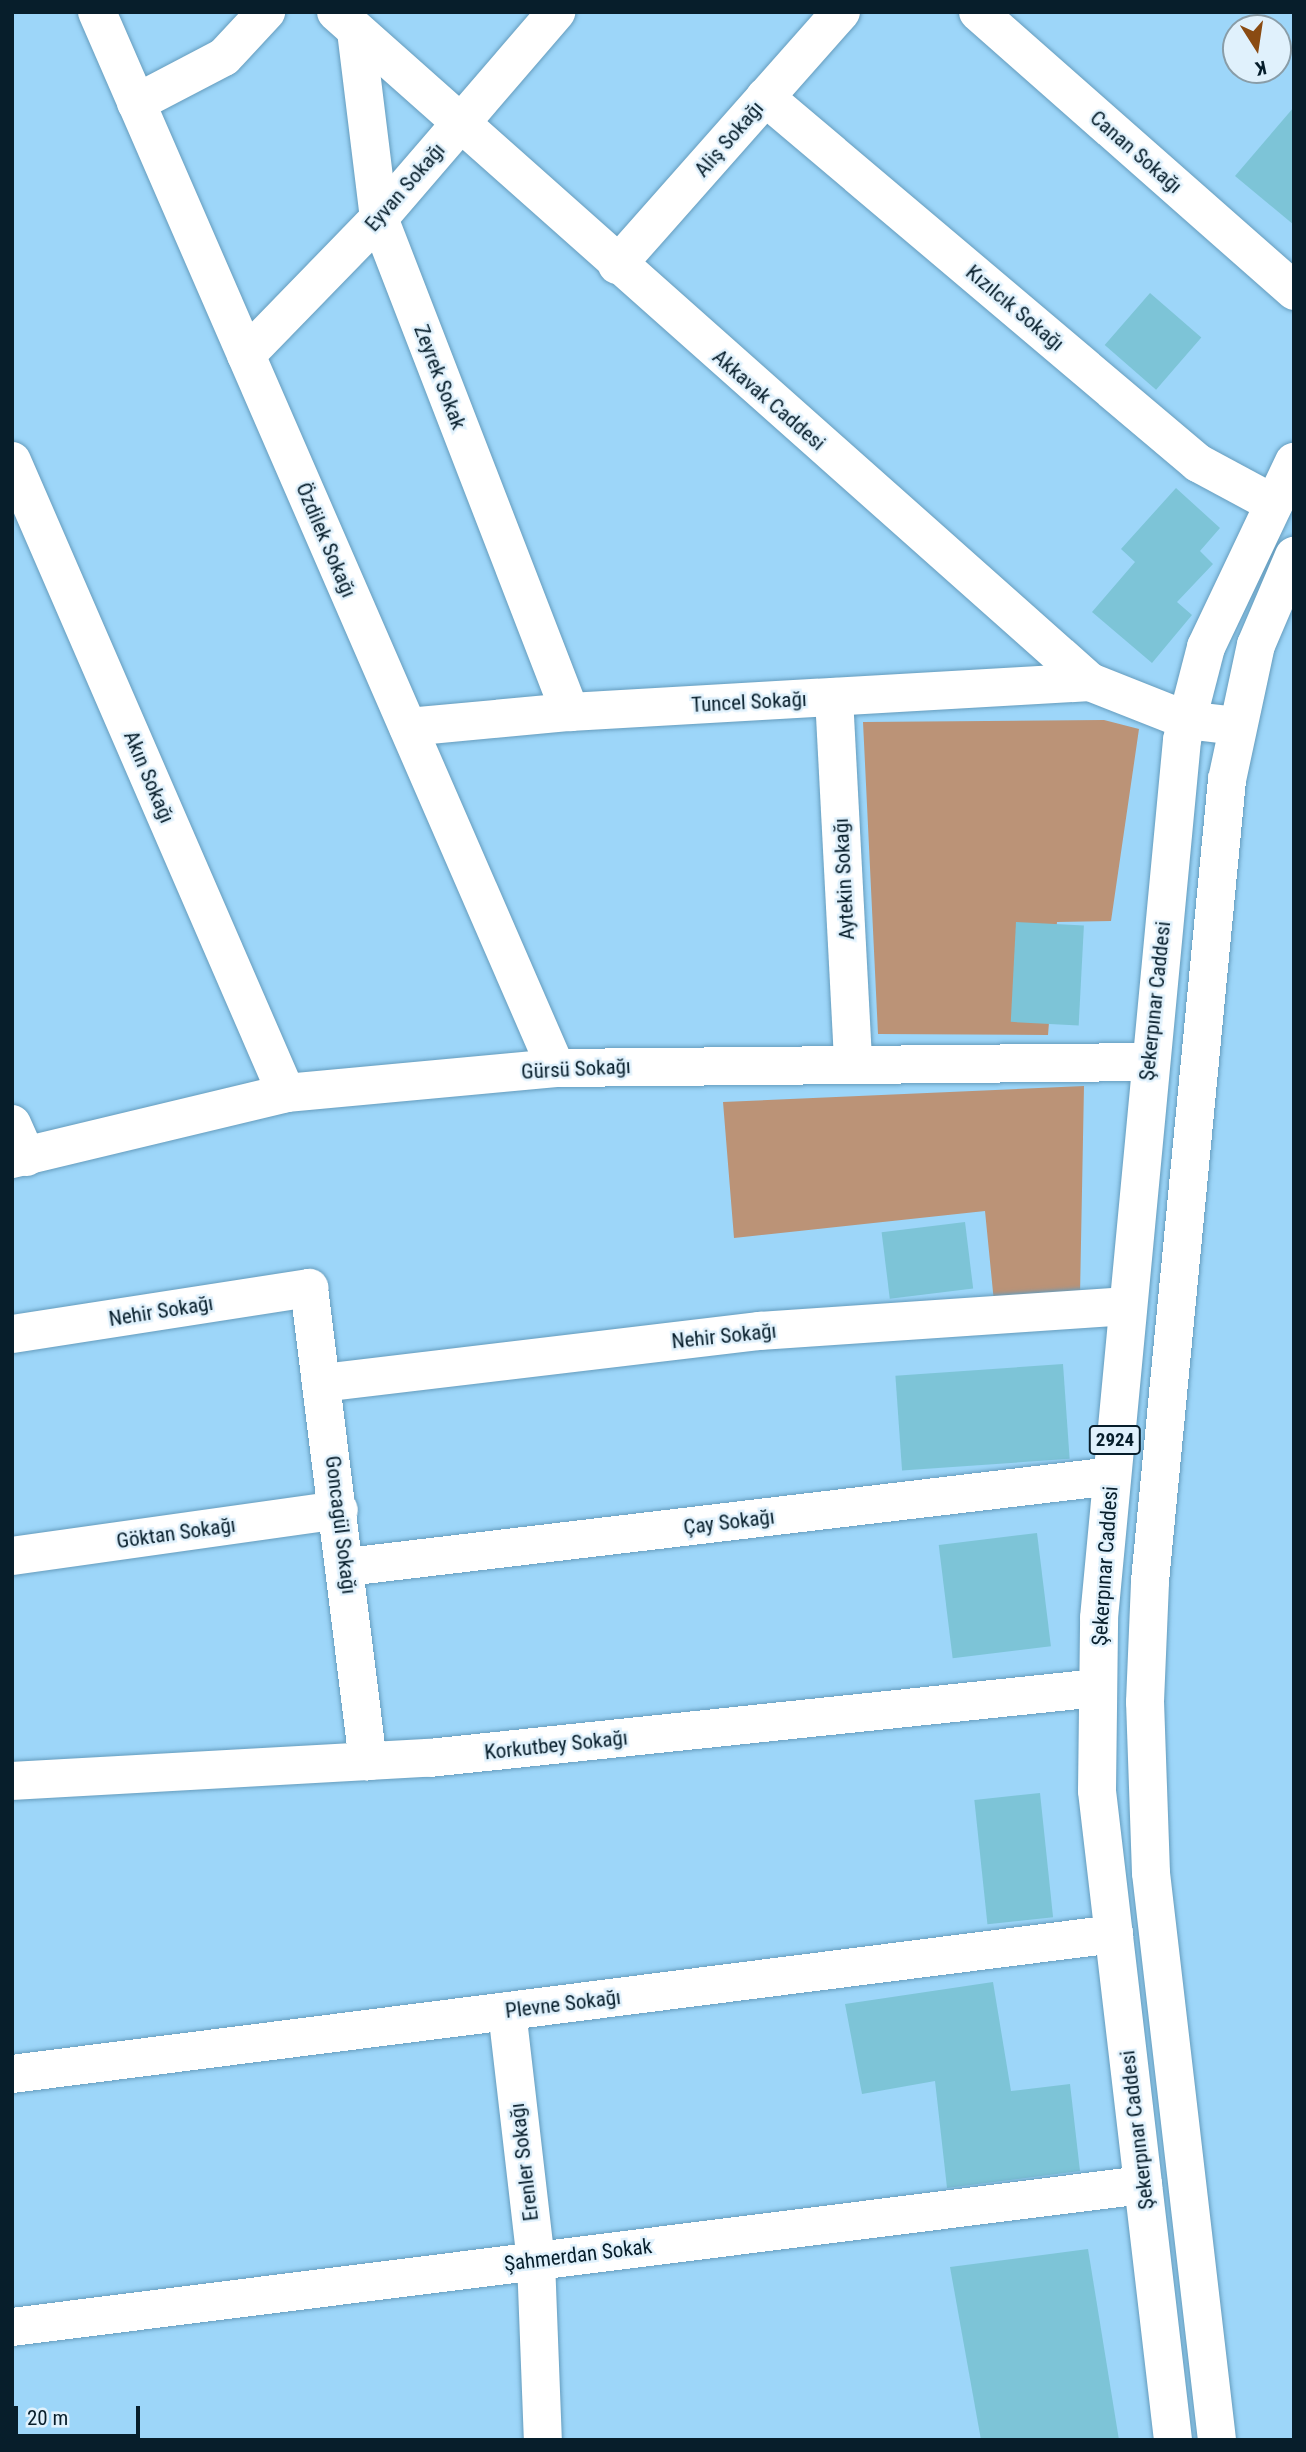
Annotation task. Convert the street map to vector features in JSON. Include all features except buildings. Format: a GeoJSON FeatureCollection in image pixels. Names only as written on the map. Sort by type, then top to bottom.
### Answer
{"type":"FeatureCollection","features":[{"type":"Feature","properties":{"kind":"street","name":"Özdilek Sokağı"},"geometry":{"type":"LineString","coordinates":[[97,12],[556,1068]]}},
{"type":"Feature","properties":{"kind":"street"},"geometry":{"type":"LineString","coordinates":[[136,103],[224,57],[266,12]]}},
{"type":"Feature","properties":{"kind":"street","name":"Eyvan Sokağı"},"geometry":{"type":"LineString","coordinates":[[246,355],[379,218],[556,12]]}},
{"type":"Feature","properties":{"kind":"street","name":"Aliş Sokağı"},"geometry":{"type":"LineString","coordinates":[[617,265],[841,12]]}},
{"type":"Feature","properties":{"kind":"street","name":"Canan Sokağı"},"geometry":{"type":"LineString","coordinates":[[978,12],[1294,291]]}},
{"type":"Feature","properties":{"kind":"street","name":"Akkavak Caddesi"},"geometry":{"type":"LineString","coordinates":[[346,21],[617,265],[1090,682],[1186,720],[1236,726]]}},
{"type":"Feature","properties":{"kind":"street","name":"Zeyrek Sokak"},"geometry":{"type":"LineString","coordinates":[[346,21],[379,218],[570,712]]}},
{"type":"Feature","properties":{"kind":"street","name":"Kızılcık Sokağı"},"geometry":{"type":"LineString","coordinates":[[765,97],[1198,463],[1274,504]]}},
{"type":"Feature","properties":{"kind":"street","name":"Akın Sokağı"},"geometry":{"type":"LineString","coordinates":[[12,461],[286,1093]]}},
{"type":"Feature","properties":{"kind":"street","name":"Şekerpınar Caddesi"},"geometry":{"type":"LineString","coordinates":[[1173,2440],[1097,1791],[1097,1688],[1112,1476],[1148,1062],[1186,720],[1206,647],[1294,462]]}},
{"type":"Feature","properties":{"kind":"street","name":"Şekerpınar Caddesi"},"geometry":{"type":"LineString","coordinates":[[1217,2440],[1151,1873],[1145,1702],[1152,1567],[1236,726],[1256,645],[1294,556]]}},
{"type":"Feature","properties":{"kind":"street","name":"Tuncel Sokağı"},"geometry":{"type":"LineString","coordinates":[[408,727],[570,712],[1090,682]]}},
{"type":"Feature","properties":{"kind":"street","name":"Aytekin Sokağı"},"geometry":{"type":"LineString","coordinates":[[834,697],[853,1062]]}},
{"type":"Feature","properties":{"kind":"street","name":"Gürsü Sokağı"},"geometry":{"type":"LineString","coordinates":[[17,1147],[286,1093],[556,1068],[853,1062],[1148,1062]]}},
{"type":"Feature","properties":{"kind":"street","name":"Nehir Sokağı"},"geometry":{"type":"LineString","coordinates":[[12,1334],[309,1288]]}},
{"type":"Feature","properties":{"kind":"street","name":"Goncagül Sokağı"},"geometry":{"type":"LineString","coordinates":[[309,1288],[347,1567],[368,1761]]}},
{"type":"Feature","properties":{"kind":"street","name":"Nehir Sokağı"},"geometry":{"type":"LineString","coordinates":[[322,1383],[760,1331],[1127,1306]]}},
{"type":"Feature","properties":{"kind":"street","name":"Çay Sokağı"},"geometry":{"type":"LineString","coordinates":[[347,1567],[1112,1476]]}},
{"type":"Feature","properties":{"kind":"street","name":"Göktan Sokağı"},"geometry":{"type":"LineString","coordinates":[[12,1556],[339,1510]]}},
{"type":"Feature","properties":{"kind":"street","name":"Korkutbey Sokağı"},"geometry":{"type":"LineString","coordinates":[[12,1781],[368,1761],[1097,1688]]}},
{"type":"Feature","properties":{"kind":"street","name":"Plevne Sokağı"},"geometry":{"type":"LineString","coordinates":[[12,2074],[1114,1934]]}},
{"type":"Feature","properties":{"kind":"street","name":"Erenler Sokağı"},"geometry":{"type":"LineString","coordinates":[[507,2011],[536,2260],[543,2440]]}},
{"type":"Feature","properties":{"kind":"street","name":"Şahmerdan Sokak"},"geometry":{"type":"LineString","coordinates":[[12,2327],[1143,2185]]}},
{"type":"Feature","properties":{"kind":"shaded area"},"geometry":{"type":"Polygon","coordinates":[[[1104,720],[1139,729],[1111,921],[1057,922],[1048,1035],[878,1034],[863,722],[1104,720]]]}},
{"type":"Feature","properties":{"kind":"shaded area"},"geometry":{"type":"Polygon","coordinates":[[[1084,1086],[1080,1295],[994,1302],[985,1211],[734,1238],[723,1102],[1084,1086]]]}}]}
